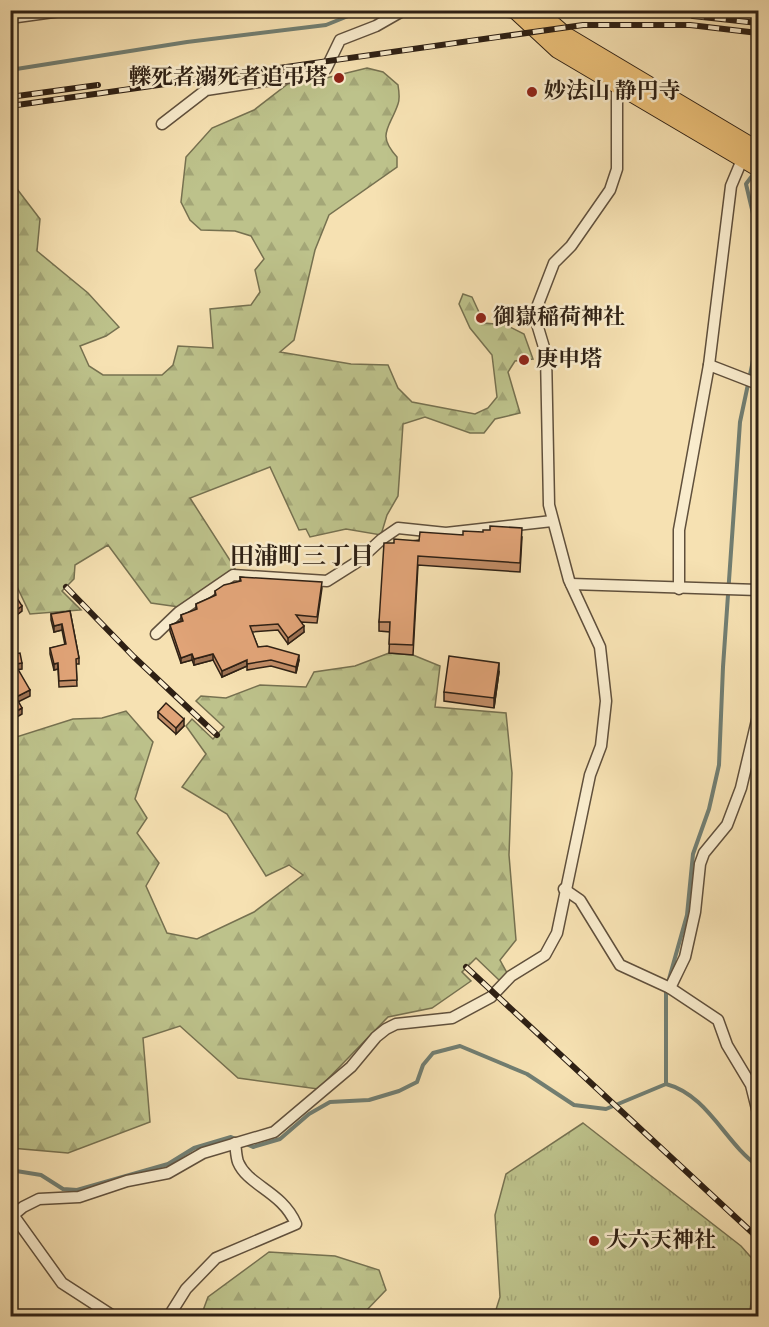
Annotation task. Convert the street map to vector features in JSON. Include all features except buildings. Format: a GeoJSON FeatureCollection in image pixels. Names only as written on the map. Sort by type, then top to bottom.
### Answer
{"type":"FeatureCollection","features":[{"type":"Feature","properties":{"kind":"highway"},"geometry":{"type":"LineString","coordinates":[[523,11],[558,49],[752,156]]}},
{"type":"Feature","properties":{"kind":"highway"},"geometry":{"type":"LineString","coordinates":[[523,11],[752,156]]}},
{"type":"Feature","properties":{"kind":"street"},"geometry":{"type":"LineString","coordinates":[[10,18],[68,10]]}},
{"type":"Feature","properties":{"kind":"street"},"geometry":{"type":"LineString","coordinates":[[162,123],[206,90],[326,69],[340,40],[376,26],[404,10]]}},
{"type":"Feature","properties":{"kind":"street"},"geometry":{"type":"LineString","coordinates":[[496,10],[523,11]]}},
{"type":"Feature","properties":{"kind":"street"},"geometry":{"type":"LineString","coordinates":[[113,1317],[62,1282],[11,1215],[39,1199],[79,1197],[127,1181],[168,1173],[203,1153],[274,1132],[351,1067],[376,1036],[396,1024],[452,1018],[491,997],[511,976],[545,955],[557,933],[564,889],[590,775],[601,746],[606,701],[600,647],[571,584],[549,505],[546,354],[537,324],[537,307],[554,263],[571,246],[610,190],[617,169],[617,83]]}},
{"type":"Feature","properties":{"kind":"street"},"geometry":{"type":"LineString","coordinates":[[679,589],[679,530],[709,365],[731,186],[752,156]]}},
{"type":"Feature","properties":{"kind":"street"},"geometry":{"type":"LineString","coordinates":[[709,365],[759,384]]}},
{"type":"Feature","properties":{"kind":"street"},"geometry":{"type":"LineString","coordinates":[[156,633],[179,612],[233,575],[327,581],[357,562],[398,528],[446,533],[552,521]]}},
{"type":"Feature","properties":{"kind":"street"},"geometry":{"type":"LineString","coordinates":[[571,584],[759,590]]}},
{"type":"Feature","properties":{"kind":"street"},"geometry":{"type":"LineString","coordinates":[[669,988],[685,957],[695,912],[700,864],[704,853],[726,825],[741,788],[759,716]]}},
{"type":"Feature","properties":{"kind":"street"},"geometry":{"type":"LineString","coordinates":[[564,889],[580,900],[620,965],[669,988],[718,1020],[727,1045],[751,1085],[759,1113]]}},
{"type":"Feature","properties":{"kind":"street"},"geometry":{"type":"LineString","coordinates":[[169,1317],[186,1289],[216,1258],[296,1224],[290,1210],[280,1199],[247,1175],[238,1161],[235,1143]]}},
{"type":"Feature","properties":{"kind":"green space"},"geometry":{"type":"Polygon","coordinates":[[[367,68],[383,72],[398,85],[399,102],[386,136],[387,142],[397,157],[397,167],[329,215],[315,250],[294,340],[280,352],[351,364],[388,365],[398,388],[412,402],[475,414],[488,408],[497,397],[492,355],[470,328],[459,304],[463,294],[472,297],[484,323],[506,325],[524,334],[533,359],[515,361],[508,372],[520,413],[495,419],[484,433],[470,433],[425,417],[403,424],[398,496],[387,515],[381,535],[346,529],[310,537],[306,529],[299,530],[270,467],[190,498],[235,568],[179,607],[151,603],[108,545],[75,565],[74,579],[62,591],[81,610],[30,614],[11,574],[11,181],[40,219],[37,251],[88,293],[119,327],[106,336],[80,346],[89,366],[103,375],[162,375],[173,365],[178,346],[213,348],[210,309],[251,305],[260,292],[255,270],[264,259],[251,236],[235,231],[201,230],[190,220],[181,202],[186,157],[212,128],[254,110],[289,83],[322,79],[367,68]]]}},
{"type":"Feature","properties":{"kind":"green space"},"geometry":{"type":"Polygon","coordinates":[[[389,653],[413,655],[440,666],[435,707],[506,713],[512,773],[509,855],[516,940],[500,960],[507,973],[500,981],[476,958],[462,972],[471,981],[432,1008],[388,1017],[318,1089],[238,1078],[180,1026],[143,1038],[150,1122],[68,1153],[11,1148],[10,739],[73,719],[102,718],[126,711],[153,742],[135,799],[147,818],[137,833],[159,863],[146,886],[167,933],[197,939],[254,912],[303,875],[289,865],[266,876],[227,814],[182,787],[206,754],[186,726],[192,719],[213,739],[224,727],[196,701],[201,696],[226,698],[260,685],[306,687],[314,672],[355,666],[389,653]]]}},
{"type":"Feature","properties":{"kind":"green space"},"geometry":{"type":"Polygon","coordinates":[[[583,1123],[741,1246],[757,1264],[749,1316],[494,1316],[500,1297],[495,1215],[506,1174],[583,1123]]]}},
{"type":"Feature","properties":{"kind":"green space"},"geometry":{"type":"Polygon","coordinates":[[[269,1252],[335,1256],[379,1270],[386,1290],[361,1316],[201,1316],[208,1297],[269,1252]]]}},
{"type":"Feature","properties":{"kind":"waterway"},"geometry":{"type":"LineString","coordinates":[[10,70],[187,42],[326,25],[363,10]]}},
{"type":"Feature","properties":{"kind":"waterway"},"geometry":{"type":"LineString","coordinates":[[755,172],[746,184],[758,235]]}},
{"type":"Feature","properties":{"kind":"waterway"},"geometry":{"type":"LineString","coordinates":[[669,979],[687,915],[693,854],[709,809],[719,765],[723,667],[740,422],[758,337]]}},
{"type":"Feature","properties":{"kind":"waterway"},"geometry":{"type":"LineString","coordinates":[[244,1143],[253,1147],[280,1139],[309,1114],[330,1102],[369,1100],[399,1091],[417,1082],[423,1065],[433,1053],[460,1046],[527,1074],[574,1105],[606,1109],[666,1084],[666,989]]}},
{"type":"Feature","properties":{"kind":"waterway"},"geometry":{"type":"LineString","coordinates":[[666,1084],[693,1098],[758,1166]]}},
{"type":"Feature","properties":{"kind":"waterway"},"geometry":{"type":"LineString","coordinates":[[10,1170],[41,1175],[63,1189],[77,1190],[168,1164],[194,1148],[231,1137],[238,1140]]}},
{"type":"Feature","properties":{"kind":"railway"},"geometry":{"type":"LineString","coordinates":[[693,16],[758,23]]}},
{"type":"Feature","properties":{"kind":"railway"},"geometry":{"type":"LineString","coordinates":[[10,106],[583,25],[690,25],[758,33]]}},
{"type":"Feature","properties":{"kind":"railway"},"geometry":{"type":"LineString","coordinates":[[10,97],[98,85]]}},
{"type":"Feature","properties":{"kind":"railway"},"geometry":{"type":"LineString","coordinates":[[66,587],[134,657],[217,735]]}},
{"type":"Feature","properties":{"kind":"railway"},"geometry":{"type":"LineString","coordinates":[[466,967],[758,1238]]}},
{"type":"Feature","properties":{"kind":"place","name":"轢死者溺死者追弔塔"},"geometry":{"type":"Point","coordinates":[339,78]}},
{"type":"Feature","properties":{"kind":"place","name":"妙法山 静円寺"},"geometry":{"type":"Point","coordinates":[532,92]}},
{"type":"Feature","properties":{"kind":"place","name":"御嶽稲荷神社"},"geometry":{"type":"Point","coordinates":[481,318]}},
{"type":"Feature","properties":{"kind":"place","name":"庚申塔"},"geometry":{"type":"Point","coordinates":[524,360]}},
{"type":"Feature","properties":{"kind":"place","name":"大六天神社"},"geometry":{"type":"Point","coordinates":[594,1241]}},
{"type":"Feature","properties":{"kind":"district","name":"田浦町三丁目"},"geometry":{"type":"Point","coordinates":[302,557]}}]}
